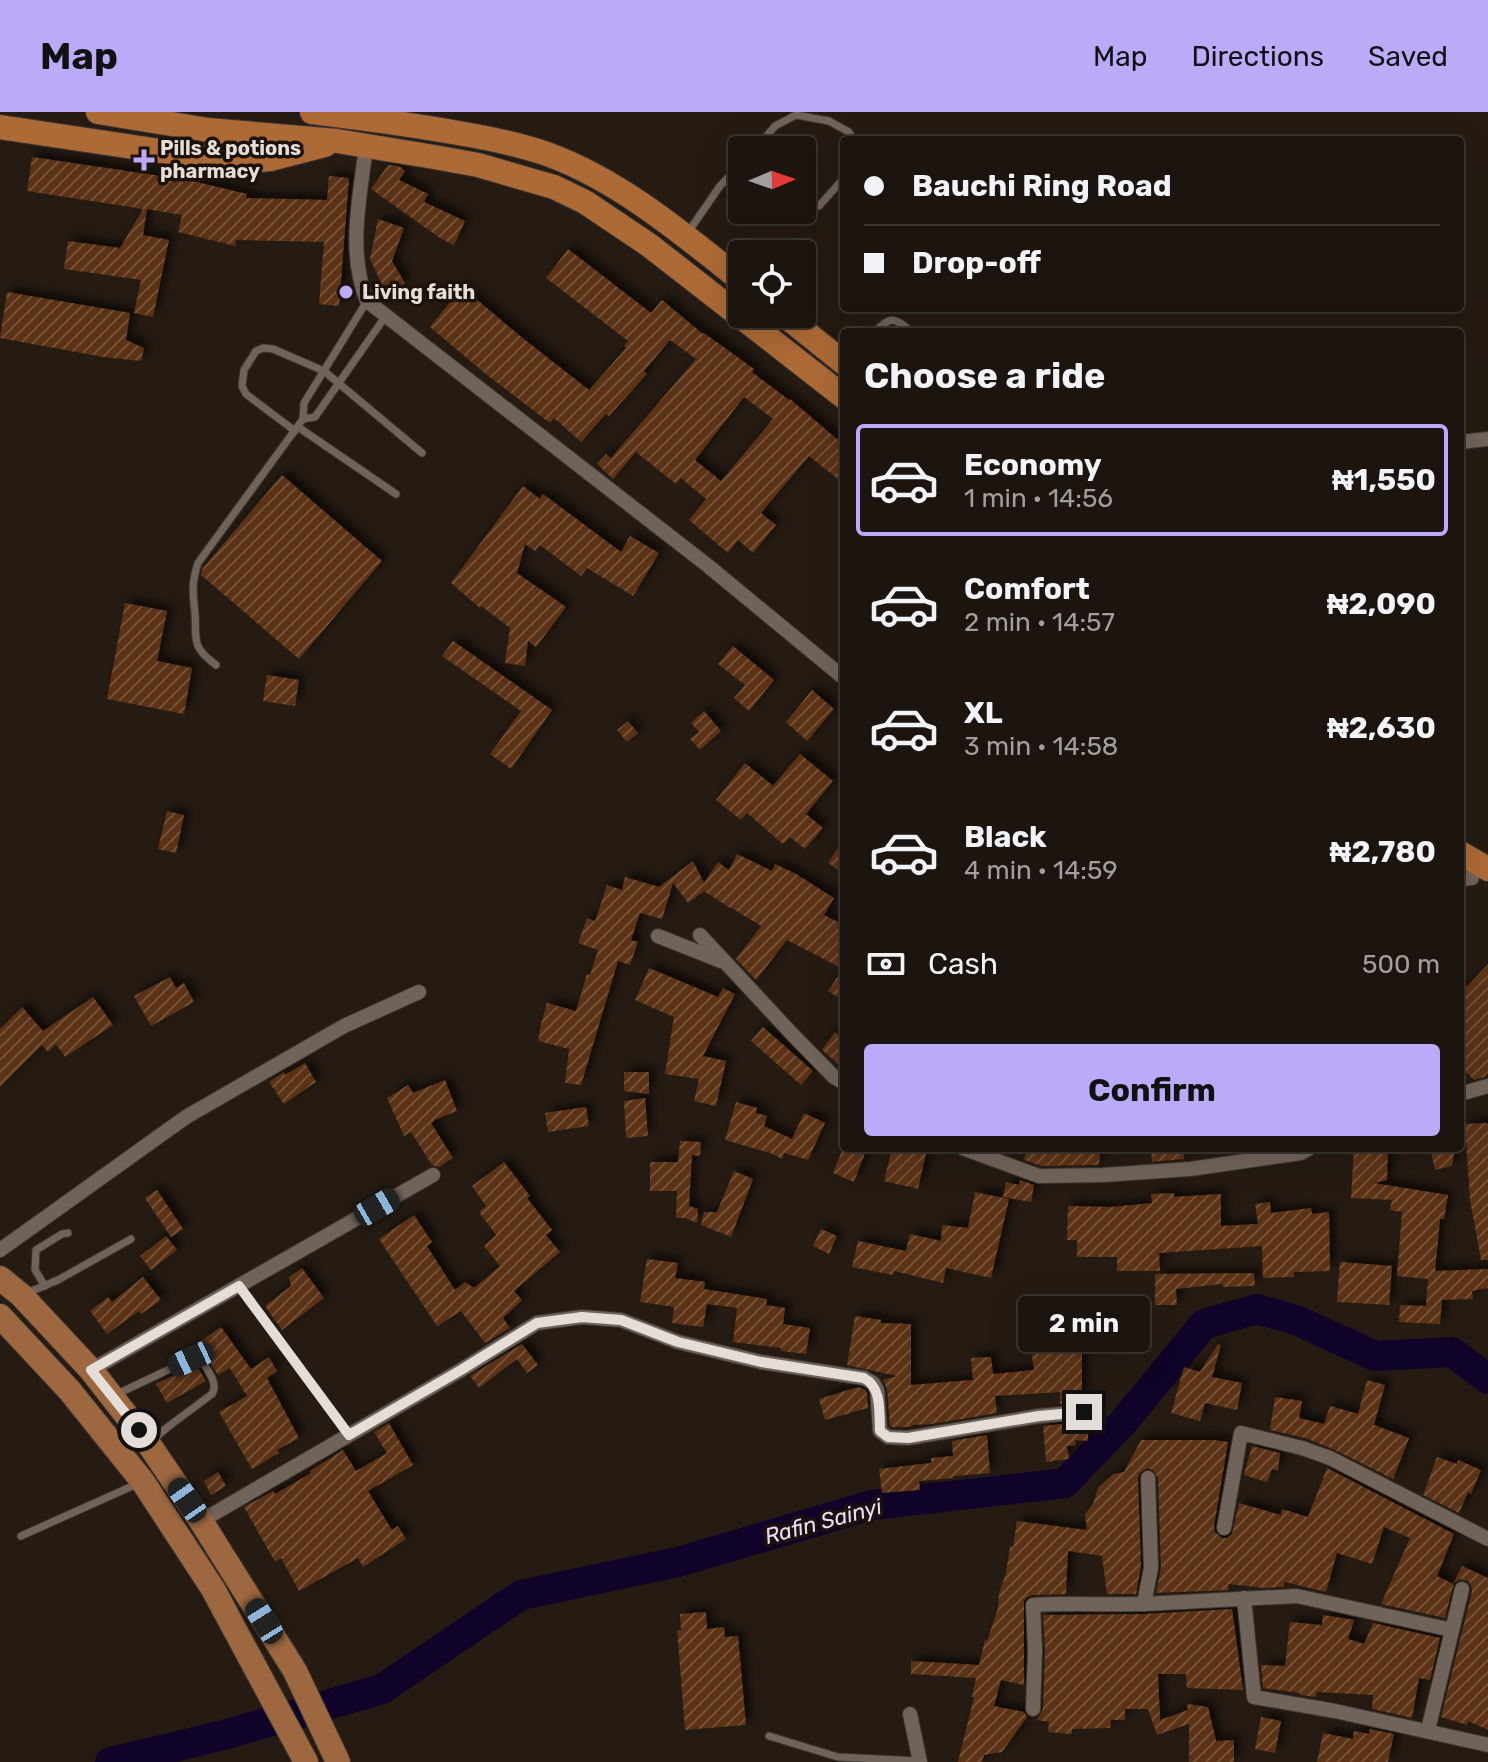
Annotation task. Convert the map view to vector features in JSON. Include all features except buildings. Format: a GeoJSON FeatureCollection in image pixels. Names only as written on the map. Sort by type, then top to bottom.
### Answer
{"type":"FeatureCollection","features":[{"type":"Feature","properties":{"kind":"highway"},"geometry":{"type":"LineString","coordinates":[[98,112],[208,130],[337,141],[478,165],[554,187],[585,202],[649,245],[840,394]]}},
{"type":"Feature","properties":{"kind":"highway"},"geometry":{"type":"LineString","coordinates":[[312,112],[402,117],[505,141],[549,155],[581,169],[639,203],[728,270]]}},
{"type":"Feature","properties":{"kind":"highway"},"geometry":{"type":"LineString","coordinates":[[0,127],[234,162],[282,157],[337,141]]}},
{"type":"Feature","properties":{"kind":"highway"},"geometry":{"type":"LineString","coordinates":[[801,328],[840,357]]}},
{"type":"Feature","properties":{"kind":"main road"},"geometry":{"type":"LineString","coordinates":[[0,1278],[21,1295],[91,1370],[148,1443],[295,1671],[338,1762]]}},
{"type":"Feature","properties":{"kind":"main road"},"geometry":{"type":"LineString","coordinates":[[6,1332],[70,1391],[143,1482],[213,1589],[306,1762]]}},
{"type":"Feature","properties":{"kind":"street"},"geometry":{"type":"LineString","coordinates":[[366,146],[355,242],[359,276],[367,301],[707,565],[840,675]]}},
{"type":"Feature","properties":{"kind":"street"},"geometry":{"type":"LineString","coordinates":[[1464,442],[1488,439]]}},
{"type":"Feature","properties":{"kind":"street"},"geometry":{"type":"LineString","coordinates":[[700,935],[840,1081]]}},
{"type":"Feature","properties":{"kind":"street"},"geometry":{"type":"LineString","coordinates":[[658,936],[725,963]]}},
{"type":"Feature","properties":{"kind":"street"},"geometry":{"type":"LineString","coordinates":[[0,1250],[186,1117],[344,1026],[419,992]]}},
{"type":"Feature","properties":{"kind":"street"},"geometry":{"type":"LineString","coordinates":[[1464,1093],[1488,1086]]}},
{"type":"Feature","properties":{"kind":"street"},"geometry":{"type":"LineString","coordinates":[[973,1152],[1039,1176],[1190,1169],[1303,1152]]}},
{"type":"Feature","properties":{"kind":"street"},"geometry":{"type":"LineString","coordinates":[[91,1370],[433,1175]]}},
{"type":"Feature","properties":{"kind":"street"},"geometry":{"type":"LineString","coordinates":[[201,1521],[537,1323],[582,1317],[621,1320],[678,1342],[761,1362],[864,1378],[873,1383],[877,1390],[880,1431],[888,1437],[908,1438],[1039,1416],[1084,1412]]}},
{"type":"Feature","properties":{"kind":"street"},"geometry":{"type":"LineString","coordinates":[[1224,1528],[1241,1433],[1330,1458],[1488,1539]]}},
{"type":"Feature","properties":{"kind":"street"},"geometry":{"type":"LineString","coordinates":[[1144,1604],[1151,1568],[1148,1478]]}},
{"type":"Feature","properties":{"kind":"street"},"geometry":{"type":"LineString","coordinates":[[1428,1730],[1462,1589]]}},
{"type":"Feature","properties":{"kind":"street"},"geometry":{"type":"LineString","coordinates":[[1033,1709],[1033,1605],[1144,1604],[1297,1596],[1452,1630]]}},
{"type":"Feature","properties":{"kind":"street"},"geometry":{"type":"LineString","coordinates":[[1244,1598],[1254,1697],[1428,1730],[1488,1745]]}},
{"type":"Feature","properties":{"kind":"street"},"geometry":{"type":"LineString","coordinates":[[910,1714],[920,1762]]}},
{"type":"Feature","properties":{"kind":"lane"},"geometry":{"type":"LineString","coordinates":[[767,136],[775,126],[796,115],[829,121],[851,136]]}},
{"type":"Feature","properties":{"kind":"lane"},"geometry":{"type":"LineString","coordinates":[[686,236],[728,178]]}},
{"type":"Feature","properties":{"kind":"lane"},"geometry":{"type":"LineString","coordinates":[[816,206],[840,182]]}},
{"type":"Feature","properties":{"kind":"lane"},"geometry":{"type":"LineString","coordinates":[[216,665],[199,649],[197,641],[192,594],[198,563],[298,426],[304,403],[367,301]]}},
{"type":"Feature","properties":{"kind":"lane"},"geometry":{"type":"LineString","coordinates":[[298,426],[315,417],[385,317]]}},
{"type":"Feature","properties":{"kind":"lane"},"geometry":{"type":"LineString","coordinates":[[879,328],[884,323],[897,320],[907,328]]}},
{"type":"Feature","properties":{"kind":"lane"},"geometry":{"type":"LineString","coordinates":[[396,494],[246,394],[242,386],[244,370],[256,351],[273,349],[324,371],[422,453]]}},
{"type":"Feature","properties":{"kind":"lane"},"geometry":{"type":"LineString","coordinates":[[45,1286],[35,1270],[36,1250],[68,1233]]}},
{"type":"Feature","properties":{"kind":"lane"},"geometry":{"type":"LineString","coordinates":[[21,1295],[45,1286],[131,1239]]}},
{"type":"Feature","properties":{"kind":"lane"},"geometry":{"type":"LineString","coordinates":[[239,1286],[349,1435]]}},
{"type":"Feature","properties":{"kind":"lane"},"geometry":{"type":"LineString","coordinates":[[112,1396],[191,1359],[201,1360],[215,1390],[148,1443]]}},
{"type":"Feature","properties":{"kind":"lane"},"geometry":{"type":"LineString","coordinates":[[21,1536],[143,1482]]}},
{"type":"Feature","properties":{"kind":"lane"},"geometry":{"type":"LineString","coordinates":[[769,1736],[838,1757],[920,1762]]}},
{"type":"Feature","properties":{"kind":"waterway","name":"Rafin Sainyi"},"geometry":{"type":"LineString","coordinates":[[110,1762],[224,1735],[382,1689],[521,1595],[678,1562],[872,1505],[1065,1483],[1125,1420],[1204,1324],[1257,1309],[1296,1320],[1375,1356],[1452,1352],[1488,1379]]}},
{"type":"Feature","properties":{"kind":"place","name":"Pills & potions pharmacy"},"geometry":{"type":"Point","coordinates":[144,160]}},
{"type":"Feature","properties":{"kind":"place","name":"Living faith"},"geometry":{"type":"Point","coordinates":[346,292]}},
{"type":"Feature","properties":{"kind":"route"},"geometry":{"type":"LineString","coordinates":[[139,1430],[91,1370],[239,1286],[349,1435],[537,1323],[582,1317],[621,1320],[678,1342],[761,1362],[864,1378],[873,1383],[877,1390],[880,1431],[888,1437],[908,1438],[1039,1416],[1084,1412]]}}]}
